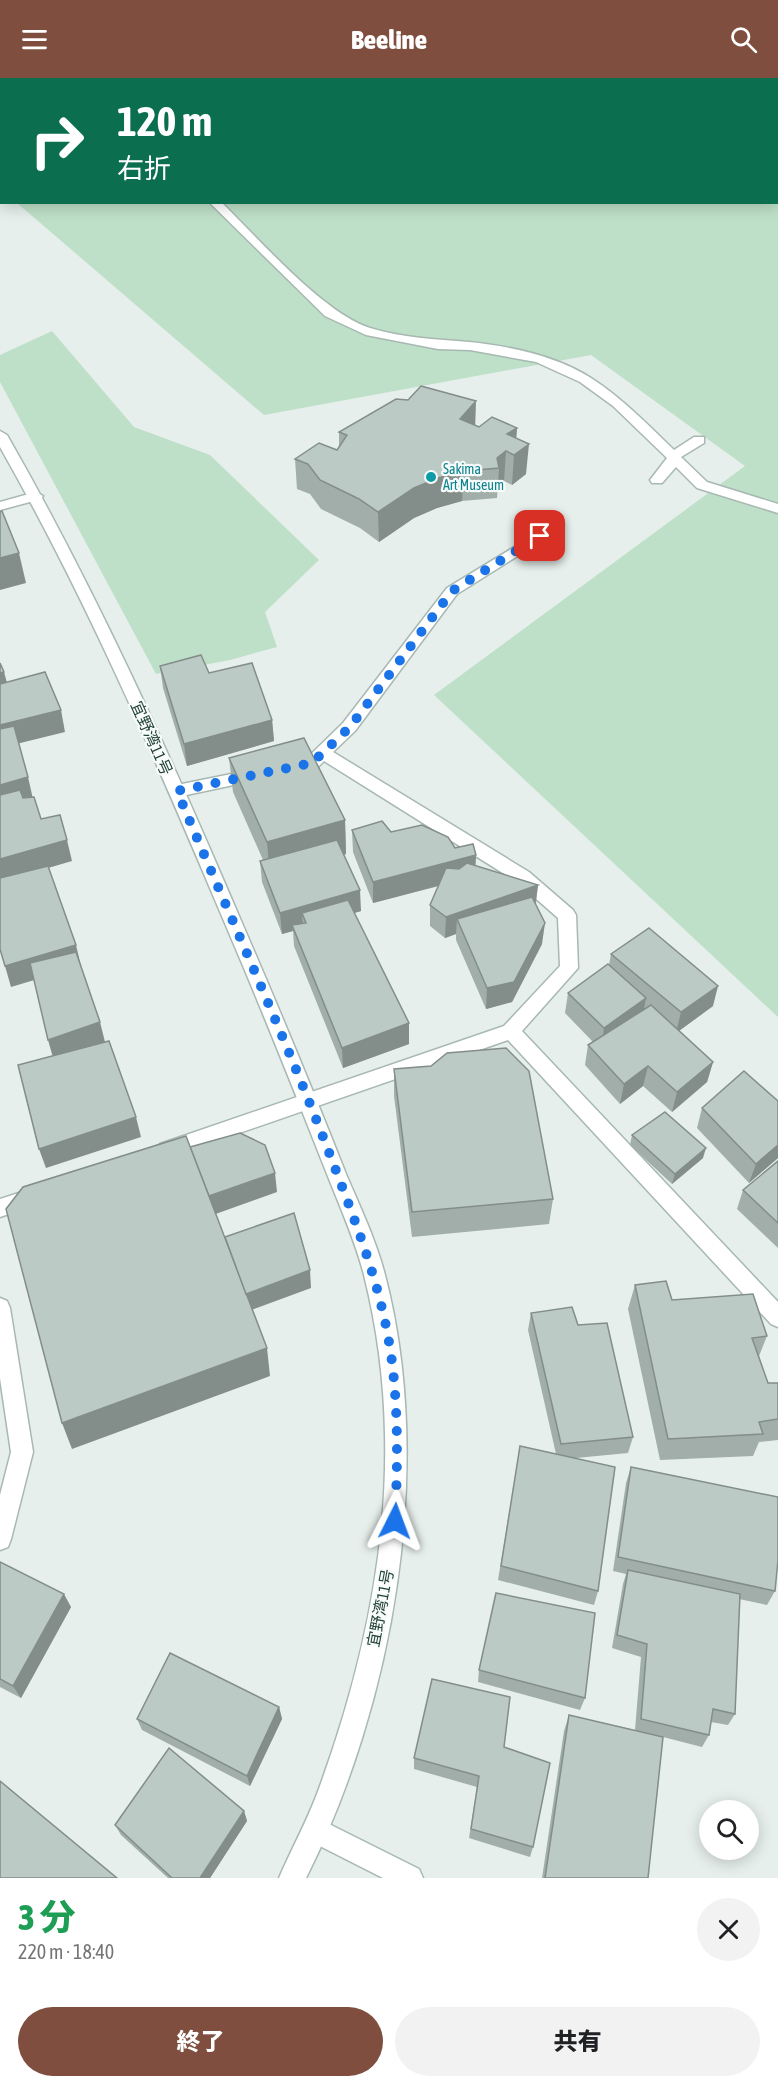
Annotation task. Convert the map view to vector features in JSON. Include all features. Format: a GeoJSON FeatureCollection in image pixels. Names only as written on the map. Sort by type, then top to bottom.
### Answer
{"type":"FeatureCollection","features":[{"type":"Feature","properties":{"kind":"street"},"geometry":{"type":"LineString","coordinates":[[216,204],[328,313],[366,331],[438,345],[470,346],[539,359],[585,379],[618,403],[702,485],[778,509]]}},
{"type":"Feature","properties":{"kind":"street","name":"宜野湾11号"},"geometry":{"type":"LineString","coordinates":[[0,435],[36,496],[104,632],[177,791],[309,1101],[374,1273],[388,1334],[396,1409],[397,1476],[395,1521],[387,1573],[368,1668],[342,1762],[317,1831],[292,1878]]}},
{"type":"Feature","properties":{"kind":"street"},"geometry":{"type":"LineString","coordinates":[[657,480],[666,473],[673,458],[682,447],[699,440]]}},
{"type":"Feature","properties":{"kind":"street"},"geometry":{"type":"LineString","coordinates":[[0,506],[36,496]]}},
{"type":"Feature","properties":{"kind":"street"},"geometry":{"type":"LineString","coordinates":[[177,791],[312,763],[350,727],[452,591],[557,525]]}},
{"type":"Feature","properties":{"kind":"street"},"geometry":{"type":"LineString","coordinates":[[153,1156],[511,1031],[569,968],[567,915],[523,877],[322,753]]}},
{"type":"Feature","properties":{"kind":"street"},"geometry":{"type":"LineString","coordinates":[[511,1031],[778,1317]]}},
{"type":"Feature","properties":{"kind":"street"},"geometry":{"type":"LineString","coordinates":[[0,1208],[54,1190]]}},
{"type":"Feature","properties":{"kind":"street"},"geometry":{"type":"LineString","coordinates":[[0,1308],[22,1452],[0,1539]]}},
{"type":"Feature","properties":{"kind":"street"},"geometry":{"type":"LineString","coordinates":[[317,1831],[410,1878]]}},
{"type":"Feature","properties":{"kind":"green space"},"geometry":{"type":"Polygon","coordinates":[[[18,204],[778,204],[778,1017],[434,695],[745,466],[591,355],[264,415],[18,204]]]}},
{"type":"Feature","properties":{"kind":"green space"},"geometry":{"type":"Polygon","coordinates":[[[52,331],[134,427],[210,455],[319,560],[265,612],[277,647],[230,660],[156,674],[0,382],[0,355],[52,331]]]}},
{"type":"Feature","properties":{"kind":"building"},"geometry":{"type":"Polygon","coordinates":[[[421,386],[476,401],[460,419],[479,427],[492,417],[517,428],[507,434],[529,444],[514,455],[506,451],[497,458],[499,468],[464,471],[438,478],[414,488],[378,512],[359,499],[320,480],[308,464],[295,459],[319,443],[337,450],[347,435],[339,432],[396,399],[408,400],[421,386]]]}},
{"type":"Feature","properties":{"kind":"building"},"geometry":{"type":"Polygon","coordinates":[[[2,511],[19,553],[0,558],[0,512],[2,511]]]}},
{"type":"Feature","properties":{"kind":"building"},"geometry":{"type":"Polygon","coordinates":[[[201,655],[209,673],[252,663],[272,720],[184,744],[160,666],[201,655]]]}},
{"type":"Feature","properties":{"kind":"building"},"geometry":{"type":"Polygon","coordinates":[[[45,672],[61,710],[0,725],[0,684],[45,672]]]}},
{"type":"Feature","properties":{"kind":"building"},"geometry":{"type":"Polygon","coordinates":[[[14,726],[28,777],[0,785],[0,729],[14,726]]]}},
{"type":"Feature","properties":{"kind":"building"},"geometry":{"type":"Polygon","coordinates":[[[304,738],[345,820],[267,842],[229,758],[304,738]]]}},
{"type":"Feature","properties":{"kind":"building"},"geometry":{"type":"Polygon","coordinates":[[[20,790],[23,798],[34,797],[41,819],[60,815],[67,840],[0,859],[0,795],[20,790]]]}},
{"type":"Feature","properties":{"kind":"building"},"geometry":{"type":"Polygon","coordinates":[[[382,821],[391,832],[422,825],[448,837],[455,848],[473,844],[476,855],[373,882],[352,830],[382,821]]]}},
{"type":"Feature","properties":{"kind":"building"},"geometry":{"type":"Polygon","coordinates":[[[337,840],[360,890],[280,913],[260,861],[337,840]]]}},
{"type":"Feature","properties":{"kind":"building"},"geometry":{"type":"Polygon","coordinates":[[[467,863],[538,885],[446,917],[430,905],[446,868],[459,869],[467,863]]]}},
{"type":"Feature","properties":{"kind":"building"},"geometry":{"type":"Polygon","coordinates":[[[48,866],[76,945],[5,966],[0,949],[0,878],[48,866]]]}},
{"type":"Feature","properties":{"kind":"building"},"geometry":{"type":"Polygon","coordinates":[[[532,897],[545,923],[514,982],[487,988],[457,919],[532,897]]]}},
{"type":"Feature","properties":{"kind":"building"},"geometry":{"type":"Polygon","coordinates":[[[348,900],[409,1023],[342,1048],[292,925],[306,923],[302,913],[348,900]]]}},
{"type":"Feature","properties":{"kind":"building"},"geometry":{"type":"Polygon","coordinates":[[[649,928],[718,986],[681,1012],[611,954],[649,928]]]}},
{"type":"Feature","properties":{"kind":"building"},"geometry":{"type":"Polygon","coordinates":[[[76,952],[100,1022],[48,1040],[30,963],[76,952]]]}},
{"type":"Feature","properties":{"kind":"building"},"geometry":{"type":"Polygon","coordinates":[[[608,964],[646,998],[604,1028],[568,993],[608,964]]]}},
{"type":"Feature","properties":{"kind":"building"},"geometry":{"type":"Polygon","coordinates":[[[651,1005],[713,1062],[677,1092],[648,1066],[624,1084],[588,1045],[651,1005]]]}},
{"type":"Feature","properties":{"kind":"building"},"geometry":{"type":"Polygon","coordinates":[[[109,1041],[136,1117],[39,1149],[18,1065],[109,1041]]]}},
{"type":"Feature","properties":{"kind":"building"},"geometry":{"type":"Polygon","coordinates":[[[506,1048],[529,1071],[553,1199],[412,1212],[394,1069],[431,1066],[447,1053],[506,1048]]]}},
{"type":"Feature","properties":{"kind":"building"},"geometry":{"type":"Polygon","coordinates":[[[744,1071],[778,1101],[778,1145],[756,1164],[702,1108],[744,1071]]]}},
{"type":"Feature","properties":{"kind":"building"},"geometry":{"type":"Polygon","coordinates":[[[665,1112],[706,1148],[675,1174],[632,1135],[665,1112]]]}},
{"type":"Feature","properties":{"kind":"building"},"geometry":{"type":"Polygon","coordinates":[[[240,1133],[265,1145],[275,1173],[209,1196],[190,1147],[240,1133]]]}},
{"type":"Feature","properties":{"kind":"building"},"geometry":{"type":"Polygon","coordinates":[[[186,1136],[267,1348],[62,1423],[6,1209],[23,1187],[186,1136]]]}},
{"type":"Feature","properties":{"kind":"building"},"geometry":{"type":"Polygon","coordinates":[[[778,1161],[778,1223],[743,1190],[778,1161]]]}},
{"type":"Feature","properties":{"kind":"building"},"geometry":{"type":"Polygon","coordinates":[[[294,1213],[310,1270],[246,1294],[225,1237],[294,1213]]]}},
{"type":"Feature","properties":{"kind":"building"},"geometry":{"type":"Polygon","coordinates":[[[666,1281],[672,1300],[753,1294],[767,1336],[752,1338],[768,1383],[778,1383],[778,1419],[759,1422],[763,1434],[668,1439],[635,1285],[666,1281]]]}},
{"type":"Feature","properties":{"kind":"building"},"geometry":{"type":"Polygon","coordinates":[[[572,1307],[578,1325],[607,1323],[633,1437],[561,1444],[531,1313],[572,1307]]]}},
{"type":"Feature","properties":{"kind":"building"},"geometry":{"type":"Polygon","coordinates":[[[520,1446],[615,1467],[598,1591],[501,1566],[520,1446]]]}},
{"type":"Feature","properties":{"kind":"building"},"geometry":{"type":"Polygon","coordinates":[[[631,1467],[778,1497],[778,1560],[775,1591],[618,1557],[631,1467]]]}},
{"type":"Feature","properties":{"kind":"building"},"geometry":{"type":"Polygon","coordinates":[[[0,1562],[64,1594],[13,1686],[0,1679],[0,1562]]]}},
{"type":"Feature","properties":{"kind":"building"},"geometry":{"type":"Polygon","coordinates":[[[628,1570],[740,1594],[735,1714],[713,1709],[709,1735],[641,1719],[647,1644],[617,1635],[628,1570]]]}},
{"type":"Feature","properties":{"kind":"building"},"geometry":{"type":"Polygon","coordinates":[[[496,1593],[595,1613],[585,1698],[479,1670],[496,1593]]]}},
{"type":"Feature","properties":{"kind":"building"},"geometry":{"type":"Polygon","coordinates":[[[170,1653],[279,1707],[247,1776],[137,1719],[170,1653]]]}},
{"type":"Feature","properties":{"kind":"building"},"geometry":{"type":"Polygon","coordinates":[[[432,1679],[510,1697],[504,1747],[550,1763],[533,1847],[471,1829],[479,1776],[414,1758],[432,1679]]]}},
{"type":"Feature","properties":{"kind":"building"},"geometry":{"type":"Polygon","coordinates":[[[569,1715],[663,1737],[648,1878],[545,1878],[569,1715]]]}},
{"type":"Feature","properties":{"kind":"building"},"geometry":{"type":"Polygon","coordinates":[[[169,1748],[244,1811],[200,1878],[172,1878],[115,1825],[169,1748]]]}},
{"type":"Feature","properties":{"kind":"building"},"geometry":{"type":"Polygon","coordinates":[[[0,1781],[117,1878],[0,1878],[0,1781]]]}},
{"type":"Feature","properties":{"kind":"place","name":"Sakima Art Museum"},"geometry":{"type":"Point","coordinates":[431,477]}},
{"type":"Feature","properties":{"kind":"route"},"geometry":{"type":"LineString","coordinates":[[395,1521],[396,1409],[388,1334],[374,1273],[309,1101],[177,791],[312,763],[350,727],[452,591],[540,536]]}}]}
